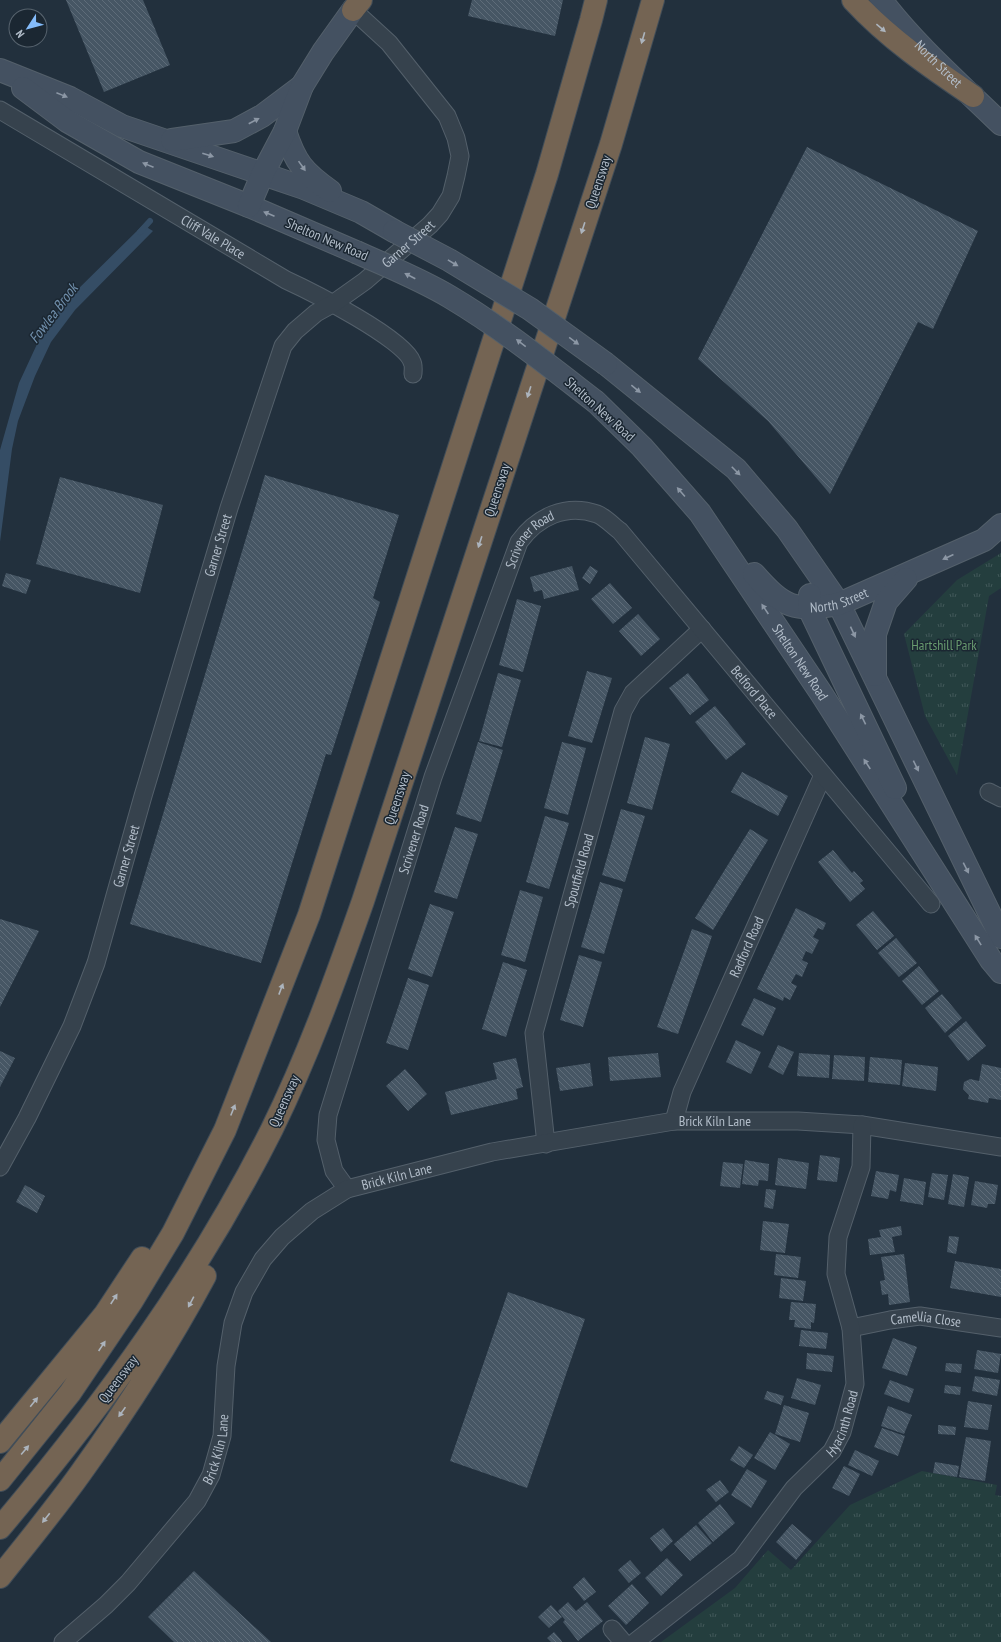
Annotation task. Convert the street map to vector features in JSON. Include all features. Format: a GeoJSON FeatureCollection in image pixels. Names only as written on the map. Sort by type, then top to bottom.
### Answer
{"type":"FeatureCollection","features":[{"type":"Feature","properties":{"kind":"highway"},"geometry":{"type":"LineString","coordinates":[[0,1480],[31,1444],[70,1393],[132,1301],[173,1232],[225,1130],[309,915],[547,174],[592,20],[596,0]]}},
{"type":"Feature","properties":{"kind":"highway","name":"Queensway"},"geometry":{"type":"LineString","coordinates":[[0,1528],[41,1479],[132,1361],[170,1306],[232,1203],[272,1127],[326,1008],[363,901],[610,144],[653,0]]}},
{"type":"Feature","properties":{"kind":"highway"},"geometry":{"type":"LineString","coordinates":[[853,0],[887,33],[926,64],[973,96]]}},
{"type":"Feature","properties":{"kind":"highway"},"geometry":{"type":"LineString","coordinates":[[0,1577],[80,1474],[144,1381],[178,1326],[235,1217],[272,1127]]}},
{"type":"Feature","properties":{"kind":"highway"},"geometry":{"type":"LineString","coordinates":[[0,1442],[105,1314],[225,1130]]}},
{"type":"Feature","properties":{"kind":"main road","name":"North Street"},"geometry":{"type":"LineString","coordinates":[[880,0],[895,19],[935,62],[973,96],[1001,124]]}},
{"type":"Feature","properties":{"kind":"main road"},"geometry":{"type":"LineString","coordinates":[[249,206],[263,173],[285,131],[302,86],[323,52],[357,5]]}},
{"type":"Feature","properties":{"kind":"main road","name":"Shelton New Road"},"geometry":{"type":"LineString","coordinates":[[0,70],[70,98],[122,126],[162,141],[263,173],[361,212],[449,260],[530,309],[606,364],[736,470],[787,529],[824,580],[839,604],[1001,937]]}},
{"type":"Feature","properties":{"kind":"main road","name":"Shelton New Road"},"geometry":{"type":"LineString","coordinates":[[0,70],[68,121],[139,162],[249,206],[356,252],[402,272],[449,296],[516,340],[596,402],[642,447],[700,514],[821,693],[991,960],[1001,972]]}},
{"type":"Feature","properties":{"kind":"main road"},"geometry":{"type":"LineString","coordinates":[[162,141],[234,131],[262,116],[302,86]]}},
{"type":"Feature","properties":{"kind":"main road"},"geometry":{"type":"LineString","coordinates":[[285,131],[292,152],[309,176],[361,212]]}},
{"type":"Feature","properties":{"kind":"main road","name":"North Street"},"geometry":{"type":"LineString","coordinates":[[700,514],[772,594],[782,602],[796,608],[809,608],[839,604],[910,575],[984,540],[1001,525]]}},
{"type":"Feature","properties":{"kind":"main road"},"geometry":{"type":"LineString","coordinates":[[875,680],[875,634],[886,602],[910,575]]}},
{"type":"Feature","properties":{"kind":"main road"},"geometry":{"type":"LineString","coordinates":[[824,580],[810,595],[809,608],[880,755],[926,856]]}},
{"type":"Feature","properties":{"kind":"street","name":"Garner Street"},"geometry":{"type":"LineString","coordinates":[[0,1167],[27,1118],[72,1026],[96,963],[143,796],[229,508],[276,362],[283,346],[295,330],[316,313],[334,303],[365,281],[440,214],[451,196],[460,156],[456,138],[447,116],[357,5]]}},
{"type":"Feature","properties":{"kind":"street","name":"Cliff Vale Place"},"geometry":{"type":"LineString","coordinates":[[0,110],[286,280],[334,303],[391,340],[407,354],[412,362],[413,374]]}},
{"type":"Feature","properties":{"kind":"street","name":"Belford Place"},"geometry":{"type":"LineString","coordinates":[[559,512],[576,510],[598,514],[620,531],[931,904]]}},
{"type":"Feature","properties":{"kind":"street","name":"Scrivener Road"},"geometry":{"type":"LineString","coordinates":[[347,1189],[334,1171],[326,1140],[328,1115],[432,777],[519,542],[528,528],[559,512]]}},
{"type":"Feature","properties":{"kind":"street","name":"Spoutfield Road"},"geometry":{"type":"LineString","coordinates":[[546,1144],[534,1033],[623,711],[632,693],[702,628]]}},
{"type":"Feature","properties":{"kind":"street","name":"Radford Road"},"geometry":{"type":"LineString","coordinates":[[674,1121],[682,1092],[824,775]]}},
{"type":"Feature","properties":{"kind":"street","name":"Brick Kiln Lane"},"geometry":{"type":"LineString","coordinates":[[63,1642],[106,1605],[128,1583],[197,1501],[211,1475],[222,1436],[226,1366],[234,1323],[244,1292],[263,1259],[282,1237],[312,1211],[347,1189],[492,1152],[674,1121],[798,1121],[862,1126],[1001,1147]]}},
{"type":"Feature","properties":{"kind":"street","name":"Hyacinth Road"},"geometry":{"type":"LineString","coordinates":[[635,1642],[741,1559],[794,1488],[832,1451],[842,1432],[855,1384],[852,1328],[836,1274],[838,1237],[860,1167],[862,1126]]}},
{"type":"Feature","properties":{"kind":"street","name":"Camellia Close"},"geometry":{"type":"LineString","coordinates":[[852,1328],[890,1320],[920,1316],[1001,1328]]}},
{"type":"Feature","properties":{"kind":"street"},"geometry":{"type":"LineString","coordinates":[[612,1629],[623,1642]]}},
{"type":"Feature","properties":{"kind":"green space","name":"Hartshill Park"},"geometry":{"type":"Polygon","coordinates":[[[1001,553],[1001,588],[989,596],[957,775],[925,716],[904,634],[957,580],[1001,553]]]}},
{"type":"Feature","properties":{"kind":"green space"},"geometry":{"type":"Polygon","coordinates":[[[922,1471],[997,1485],[995,1495],[1001,1496],[1001,1642],[661,1642],[735,1588],[768,1550],[791,1570],[850,1505],[922,1471]]]}},
{"type":"Feature","properties":{"kind":"water"},"geometry":{"type":"Polygon","coordinates":[[[143,225],[153,231],[75,310],[51,342],[35,376],[18,421],[12,449],[0,542],[0,450],[19,383],[44,329],[67,300],[143,225]]]}},
{"type":"Feature","properties":{"kind":"building"},"geometry":{"type":"Polygon","coordinates":[[[66,0],[143,0],[170,65],[104,92],[66,0]]]}},
{"type":"Feature","properties":{"kind":"building"},"geometry":{"type":"Polygon","coordinates":[[[472,0],[563,0],[555,36],[468,16],[472,0]]]}},
{"type":"Feature","properties":{"kind":"building"},"geometry":{"type":"Polygon","coordinates":[[[807,147],[978,231],[933,329],[918,322],[830,494],[768,421],[698,359],[807,147]]]}},
{"type":"Feature","properties":{"kind":"building"},"geometry":{"type":"Polygon","coordinates":[[[265,475],[399,515],[373,598],[380,602],[331,755],[326,754],[261,963],[130,924],[265,475]]]}},
{"type":"Feature","properties":{"kind":"building"},"geometry":{"type":"Polygon","coordinates":[[[60,477],[163,505],[140,593],[36,564],[60,477]]]}},
{"type":"Feature","properties":{"kind":"building"},"geometry":{"type":"Polygon","coordinates":[[[572,566],[579,590],[544,599],[542,590],[534,592],[530,577],[572,566]]]}},
{"type":"Feature","properties":{"kind":"building"},"geometry":{"type":"Polygon","coordinates":[[[590,566],[598,571],[590,584],[582,578],[590,566]]]}},
{"type":"Feature","properties":{"kind":"building"},"geometry":{"type":"Polygon","coordinates":[[[6,573],[31,580],[26,594],[2,586],[6,573]]]}},
{"type":"Feature","properties":{"kind":"building"},"geometry":{"type":"Polygon","coordinates":[[[610,583],[632,608],[613,624],[591,599],[610,583]]]}},
{"type":"Feature","properties":{"kind":"building"},"geometry":{"type":"Polygon","coordinates":[[[517,599],[541,606],[523,672],[499,665],[517,599]]]}},
{"type":"Feature","properties":{"kind":"building"},"geometry":{"type":"Polygon","coordinates":[[[638,614],[660,639],[641,656],[619,631],[638,614]]]}},
{"type":"Feature","properties":{"kind":"building"},"geometry":{"type":"Polygon","coordinates":[[[587,671],[612,678],[592,743],[568,736],[587,671]]]}},
{"type":"Feature","properties":{"kind":"building"},"geometry":{"type":"Polygon","coordinates":[[[498,673],[521,680],[502,747],[479,741],[498,673]]]}},
{"type":"Feature","properties":{"kind":"building"},"geometry":{"type":"Polygon","coordinates":[[[688,673],[709,700],[690,715],[669,688],[688,673]]]}},
{"type":"Feature","properties":{"kind":"building"},"geometry":{"type":"Polygon","coordinates":[[[715,706],[746,744],[726,760],[695,722],[715,706]]]}},
{"type":"Feature","properties":{"kind":"building"},"geometry":{"type":"Polygon","coordinates":[[[645,737],[670,744],[652,810],[627,803],[645,737]]]}},
{"type":"Feature","properties":{"kind":"building"},"geometry":{"type":"Polygon","coordinates":[[[478,742],[503,750],[481,822],[456,814],[478,742]]]}},
{"type":"Feature","properties":{"kind":"building"},"geometry":{"type":"Polygon","coordinates":[[[562,742],[586,748],[568,815],[544,808],[562,742]]]}},
{"type":"Feature","properties":{"kind":"building"},"geometry":{"type":"Polygon","coordinates":[[[742,772],[788,796],[778,816],[731,792],[742,772]]]}},
{"type":"Feature","properties":{"kind":"building"},"geometry":{"type":"Polygon","coordinates":[[[621,809],[645,816],[625,882],[602,875],[621,809]]]}},
{"type":"Feature","properties":{"kind":"building"},"geometry":{"type":"Polygon","coordinates":[[[545,816],[569,823],[549,889],[526,882],[545,816]]]}},
{"type":"Feature","properties":{"kind":"building"},"geometry":{"type":"Polygon","coordinates":[[[455,827],[478,834],[457,899],[434,892],[455,827]]]}},
{"type":"Feature","properties":{"kind":"building"},"geometry":{"type":"Polygon","coordinates":[[[750,829],[768,840],[713,930],[695,918],[750,829]]]}},
{"type":"Feature","properties":{"kind":"building"},"geometry":{"type":"Polygon","coordinates":[[[833,850],[852,873],[854,871],[863,881],[860,883],[865,889],[850,902],[818,862],[833,850]]]}},
{"type":"Feature","properties":{"kind":"building"},"geometry":{"type":"Polygon","coordinates":[[[600,882],[623,889],[604,954],[581,947],[600,882]]]}},
{"type":"Feature","properties":{"kind":"building"},"geometry":{"type":"Polygon","coordinates":[[[520,890],[543,897],[525,962],[501,955],[520,890]]]}},
{"type":"Feature","properties":{"kind":"building"},"geometry":{"type":"Polygon","coordinates":[[[430,904],[454,912],[432,977],[408,969],[430,904]]]}},
{"type":"Feature","properties":{"kind":"building"},"geometry":{"type":"Polygon","coordinates":[[[796,908],[826,923],[823,930],[818,928],[813,937],[819,940],[812,954],[806,951],[802,960],[808,963],[802,977],[796,974],[791,983],[797,986],[790,1000],[784,997],[783,1001],[757,989],[796,908]]]}},
{"type":"Feature","properties":{"kind":"building"},"geometry":{"type":"Polygon","coordinates":[[[873,911],[894,936],[877,950],[856,925],[873,911]]]}},
{"type":"Feature","properties":{"kind":"building"},"geometry":{"type":"Polygon","coordinates":[[[0,919],[39,931],[0,1007],[0,919]]]}},
{"type":"Feature","properties":{"kind":"building"},"geometry":{"type":"Polygon","coordinates":[[[692,929],[712,936],[678,1034],[657,1027],[692,929]]]}},
{"type":"Feature","properties":{"kind":"building"},"geometry":{"type":"Polygon","coordinates":[[[896,938],[917,963],[899,977],[878,953],[896,938]]]}},
{"type":"Feature","properties":{"kind":"building"},"geometry":{"type":"Polygon","coordinates":[[[579,955],[602,962],[583,1027],[560,1020],[579,955]]]}},
{"type":"Feature","properties":{"kind":"building"},"geometry":{"type":"Polygon","coordinates":[[[503,962],[527,970],[506,1037],[482,1029],[503,962]]]}},
{"type":"Feature","properties":{"kind":"building"},"geometry":{"type":"Polygon","coordinates":[[[919,966],[939,991],[922,1005],[902,981],[919,966]]]}},
{"type":"Feature","properties":{"kind":"building"},"geometry":{"type":"Polygon","coordinates":[[[408,978],[429,985],[408,1050],[386,1043],[408,978]]]}},
{"type":"Feature","properties":{"kind":"building"},"geometry":{"type":"Polygon","coordinates":[[[942,994],[962,1018],[945,1033],[925,1008],[942,994]]]}},
{"type":"Feature","properties":{"kind":"building"},"geometry":{"type":"Polygon","coordinates":[[[754,998],[776,1008],[763,1036],[741,1025],[754,998]]]}},
{"type":"Feature","properties":{"kind":"building"},"geometry":{"type":"Polygon","coordinates":[[[966,1021],[986,1046],[968,1061],[948,1036],[966,1021]]]}},
{"type":"Feature","properties":{"kind":"building"},"geometry":{"type":"Polygon","coordinates":[[[736,1040],[761,1052],[751,1074],[726,1062],[736,1040]]]}},
{"type":"Feature","properties":{"kind":"building"},"geometry":{"type":"Polygon","coordinates":[[[778,1045],[794,1052],[783,1075],[768,1067],[778,1045]]]}},
{"type":"Feature","properties":{"kind":"building"},"geometry":{"type":"Polygon","coordinates":[[[0,1051],[15,1058],[0,1087],[0,1051]]]}},
{"type":"Feature","properties":{"kind":"building"},"geometry":{"type":"Polygon","coordinates":[[[658,1053],[661,1077],[610,1081],[608,1057],[658,1053]]]}},
{"type":"Feature","properties":{"kind":"building"},"geometry":{"type":"Polygon","coordinates":[[[799,1053],[830,1055],[829,1078],[797,1076],[799,1053]]]}},
{"type":"Feature","properties":{"kind":"building"},"geometry":{"type":"Polygon","coordinates":[[[834,1055],[865,1057],[864,1081],[832,1079],[834,1055]]]}},
{"type":"Feature","properties":{"kind":"building"},"geometry":{"type":"Polygon","coordinates":[[[870,1057],[902,1060],[900,1085],[868,1082],[870,1057]]]}},
{"type":"Feature","properties":{"kind":"building"},"geometry":{"type":"Polygon","coordinates":[[[516,1058],[523,1087],[516,1089],[518,1099],[451,1115],[445,1092],[497,1079],[493,1063],[516,1058]]]}},
{"type":"Feature","properties":{"kind":"building"},"geometry":{"type":"Polygon","coordinates":[[[590,1063],[593,1086],[560,1091],[556,1068],[590,1063]]]}},
{"type":"Feature","properties":{"kind":"building"},"geometry":{"type":"Polygon","coordinates":[[[905,1063],[938,1067],[936,1091],[902,1086],[905,1063]]]}},
{"type":"Feature","properties":{"kind":"building"},"geometry":{"type":"Polygon","coordinates":[[[982,1064],[1001,1068],[1001,1100],[989,1098],[988,1103],[968,1099],[969,1095],[963,1089],[964,1082],[970,1079],[979,1081],[982,1064]]]}},
{"type":"Feature","properties":{"kind":"building"},"geometry":{"type":"Polygon","coordinates":[[[405,1069],[427,1094],[408,1111],[386,1086],[405,1069]]]}},
{"type":"Feature","properties":{"kind":"building"},"geometry":{"type":"Polygon","coordinates":[[[820,1155],[840,1158],[837,1182],[817,1180],[820,1155]]]}},
{"type":"Feature","properties":{"kind":"building"},"geometry":{"type":"Polygon","coordinates":[[[778,1158],[809,1163],[806,1189],[775,1185],[778,1158]]]}},
{"type":"Feature","properties":{"kind":"building"},"geometry":{"type":"Polygon","coordinates":[[[745,1160],[769,1164],[768,1181],[759,1180],[758,1186],[742,1184],[745,1160]]]}},
{"type":"Feature","properties":{"kind":"building"},"geometry":{"type":"Polygon","coordinates":[[[723,1162],[743,1164],[740,1188],[720,1186],[723,1162]]]}},
{"type":"Feature","properties":{"kind":"building"},"geometry":{"type":"Polygon","coordinates":[[[876,1171],[899,1175],[896,1192],[890,1190],[888,1199],[871,1196],[876,1171]]]}},
{"type":"Feature","properties":{"kind":"building"},"geometry":{"type":"Polygon","coordinates":[[[932,1173],[948,1175],[944,1200],[928,1197],[932,1173]]]}},
{"type":"Feature","properties":{"kind":"building"},"geometry":{"type":"Polygon","coordinates":[[[953,1174],[969,1177],[964,1207],[948,1204],[953,1174]]]}},
{"type":"Feature","properties":{"kind":"building"},"geometry":{"type":"Polygon","coordinates":[[[904,1178],[926,1182],[923,1205],[900,1201],[904,1178]]]}},
{"type":"Feature","properties":{"kind":"building"},"geometry":{"type":"Polygon","coordinates":[[[975,1181],[998,1185],[995,1204],[988,1204],[987,1208],[971,1205],[975,1181]]]}},
{"type":"Feature","properties":{"kind":"building"},"geometry":{"type":"Polygon","coordinates":[[[25,1185],[45,1196],[37,1213],[16,1202],[25,1185]]]}},
{"type":"Feature","properties":{"kind":"building"},"geometry":{"type":"Polygon","coordinates":[[[766,1189],[776,1190],[773,1209],[764,1207],[766,1189]]]}},
{"type":"Feature","properties":{"kind":"building"},"geometry":{"type":"Polygon","coordinates":[[[763,1221],[789,1224],[785,1253],[760,1250],[763,1221]]]}},
{"type":"Feature","properties":{"kind":"building"},"geometry":{"type":"Polygon","coordinates":[[[901,1226],[902,1235],[892,1237],[895,1252],[870,1255],[868,1239],[881,1237],[879,1230],[901,1226]]]}},
{"type":"Feature","properties":{"kind":"building"},"geometry":{"type":"Polygon","coordinates":[[[949,1236],[959,1237],[956,1254],[947,1252],[949,1236]]]}},
{"type":"Feature","properties":{"kind":"building"},"geometry":{"type":"Polygon","coordinates":[[[776,1254],[801,1257],[798,1278],[774,1275],[776,1254]]]}},
{"type":"Feature","properties":{"kind":"building"},"geometry":{"type":"Polygon","coordinates":[[[904,1254],[910,1302],[889,1305],[888,1294],[882,1295],[880,1281],[885,1280],[881,1257],[904,1254]]]}},
{"type":"Feature","properties":{"kind":"building"},"geometry":{"type":"Polygon","coordinates":[[[955,1261],[1001,1269],[1001,1297],[950,1288],[955,1261]]]}},
{"type":"Feature","properties":{"kind":"building"},"geometry":{"type":"Polygon","coordinates":[[[781,1278],[806,1281],[803,1301],[779,1298],[781,1278]]]}},
{"type":"Feature","properties":{"kind":"building"},"geometry":{"type":"Polygon","coordinates":[[[508,1292],[585,1319],[527,1488],[450,1461],[508,1292]]]}},
{"type":"Feature","properties":{"kind":"building"},"geometry":{"type":"Polygon","coordinates":[[[791,1302],[816,1304],[814,1323],[811,1322],[811,1329],[794,1327],[795,1320],[789,1320],[791,1302]]]}},
{"type":"Feature","properties":{"kind":"building"},"geometry":{"type":"Polygon","coordinates":[[[801,1330],[828,1333],[826,1349],[799,1346],[801,1330]]]}},
{"type":"Feature","properties":{"kind":"building"},"geometry":{"type":"Polygon","coordinates":[[[893,1338],[917,1347],[907,1376],[882,1368],[893,1338]]]}},
{"type":"Feature","properties":{"kind":"building"},"geometry":{"type":"Polygon","coordinates":[[[977,1350],[1001,1354],[998,1373],[974,1369],[977,1350]]]}},
{"type":"Feature","properties":{"kind":"building"},"geometry":{"type":"Polygon","coordinates":[[[807,1353],[834,1356],[832,1372],[806,1369],[807,1353]]]}},
{"type":"Feature","properties":{"kind":"building"},"geometry":{"type":"Polygon","coordinates":[[[946,1363],[962,1364],[961,1373],[945,1371],[946,1363]]]}},
{"type":"Feature","properties":{"kind":"building"},"geometry":{"type":"Polygon","coordinates":[[[975,1376],[1000,1380],[997,1396],[972,1391],[975,1376]]]}},
{"type":"Feature","properties":{"kind":"building"},"geometry":{"type":"Polygon","coordinates":[[[797,1378],[821,1385],[815,1405],[791,1398],[797,1378]]]}},
{"type":"Feature","properties":{"kind":"building"},"geometry":{"type":"Polygon","coordinates":[[[890,1380],[914,1389],[909,1403],[884,1394],[890,1380]]]}},
{"type":"Feature","properties":{"kind":"building"},"geometry":{"type":"Polygon","coordinates":[[[945,1385],[961,1387],[960,1395],[944,1393],[945,1385]]]}},
{"type":"Feature","properties":{"kind":"building"},"geometry":{"type":"Polygon","coordinates":[[[767,1391],[784,1396],[781,1405],[764,1399],[767,1391]]]}},
{"type":"Feature","properties":{"kind":"building"},"geometry":{"type":"Polygon","coordinates":[[[968,1401],[992,1405],[988,1430],[964,1427],[968,1401]]]}},
{"type":"Feature","properties":{"kind":"building"},"geometry":{"type":"Polygon","coordinates":[[[784,1405],[809,1413],[800,1442],[775,1434],[784,1405]]]}},
{"type":"Feature","properties":{"kind":"building"},"geometry":{"type":"Polygon","coordinates":[[[888,1406],[912,1415],[904,1434],[881,1426],[888,1406]]]}},
{"type":"Feature","properties":{"kind":"building"},"geometry":{"type":"Polygon","coordinates":[[[938,1425],[956,1427],[955,1435],[938,1434],[938,1425]]]}},
{"type":"Feature","properties":{"kind":"building"},"geometry":{"type":"Polygon","coordinates":[[[882,1428],[905,1436],[898,1456],[874,1447],[882,1428]]]}},
{"type":"Feature","properties":{"kind":"building"},"geometry":{"type":"Polygon","coordinates":[[[770,1432],[790,1444],[775,1470],[754,1458],[770,1432]]]}},
{"type":"Feature","properties":{"kind":"building"},"geometry":{"type":"Polygon","coordinates":[[[966,1437],[991,1441],[985,1481],[959,1477],[966,1437]]]}},
{"type":"Feature","properties":{"kind":"building"},"geometry":{"type":"Polygon","coordinates":[[[739,1446],[753,1455],[744,1468],[730,1460],[739,1446]]]}},
{"type":"Feature","properties":{"kind":"building"},"geometry":{"type":"Polygon","coordinates":[[[855,1450],[879,1461],[872,1476],[848,1465],[855,1450]]]}},
{"type":"Feature","properties":{"kind":"building"},"geometry":{"type":"Polygon","coordinates":[[[935,1462],[959,1466],[957,1477],[933,1473],[935,1462]]]}},
{"type":"Feature","properties":{"kind":"building"},"geometry":{"type":"Polygon","coordinates":[[[844,1466],[860,1474],[849,1496],[832,1488],[844,1466]]]}},
{"type":"Feature","properties":{"kind":"building"},"geometry":{"type":"Polygon","coordinates":[[[747,1469],[767,1481],[751,1508],[731,1495],[747,1469]]]}},
{"type":"Feature","properties":{"kind":"building"},"geometry":{"type":"Polygon","coordinates":[[[720,1480],[729,1492],[716,1502],[706,1490],[720,1480]]]}},
{"type":"Feature","properties":{"kind":"building"},"geometry":{"type":"Polygon","coordinates":[[[720,1504],[735,1523],[713,1542],[698,1523],[720,1504]]]}},
{"type":"Feature","properties":{"kind":"building"},"geometry":{"type":"Polygon","coordinates":[[[792,1524],[812,1541],[796,1560],[776,1542],[792,1524]]]}},
{"type":"Feature","properties":{"kind":"building"},"geometry":{"type":"Polygon","coordinates":[[[696,1525],[712,1543],[690,1561],[674,1544],[696,1525]]]}},
{"type":"Feature","properties":{"kind":"building"},"geometry":{"type":"Polygon","coordinates":[[[663,1528],[673,1541],[661,1552],[650,1538],[663,1528]]]}},
{"type":"Feature","properties":{"kind":"building"},"geometry":{"type":"Polygon","coordinates":[[[667,1558],[683,1575],[661,1596],[645,1578],[667,1558]]]}},
{"type":"Feature","properties":{"kind":"building"},"geometry":{"type":"Polygon","coordinates":[[[630,1560],[641,1573],[629,1583],[618,1570],[630,1560]]]}},
{"type":"Feature","properties":{"kind":"building"},"geometry":{"type":"Polygon","coordinates":[[[194,1571],[271,1642],[174,1642],[148,1617],[194,1571]]]}},
{"type":"Feature","properties":{"kind":"building"},"geometry":{"type":"Polygon","coordinates":[[[584,1577],[596,1592],[584,1601],[573,1587],[584,1577]]]}},
{"type":"Feature","properties":{"kind":"building"},"geometry":{"type":"Polygon","coordinates":[[[632,1584],[649,1603],[626,1625],[608,1606],[632,1584]]]}},
{"type":"Feature","properties":{"kind":"building"},"geometry":{"type":"Polygon","coordinates":[[[568,1602],[576,1611],[587,1602],[603,1621],[578,1641],[563,1622],[565,1620],[558,1611],[568,1602]]]}},
{"type":"Feature","properties":{"kind":"building"},"geometry":{"type":"Polygon","coordinates":[[[551,1605],[562,1617],[549,1628],[538,1617],[551,1605]]]}},
{"type":"Feature","properties":{"kind":"building"},"geometry":{"type":"Polygon","coordinates":[[[554,1632],[562,1642],[551,1642],[547,1638],[554,1632]]]}},
{"type":"Feature","properties":{"kind":"waterway","name":"Fowlea Brook"},"geometry":{"type":"LineString","coordinates":[[140,232],[150,221]]}}]}
